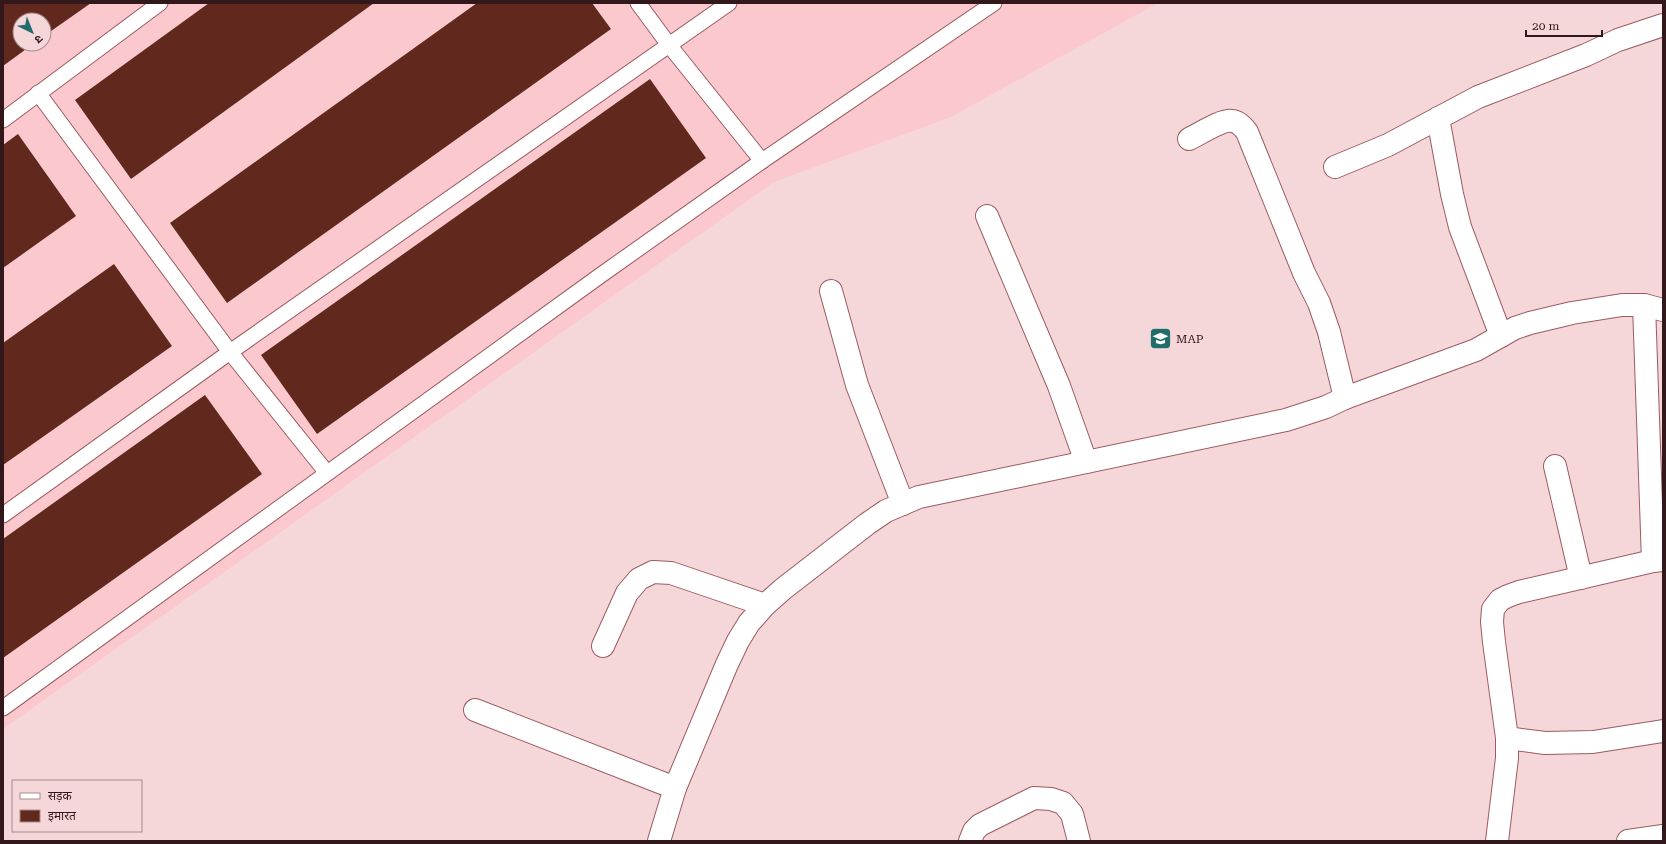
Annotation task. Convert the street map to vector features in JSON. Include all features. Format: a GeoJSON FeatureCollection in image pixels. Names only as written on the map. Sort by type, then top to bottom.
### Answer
{"type":"FeatureCollection","features":[{"type":"Feature","properties":{"kind":"street"},"geometry":{"type":"LineString","coordinates":[[1335,167],[1388,145],[1478,98],[1586,55],[1618,40],[1663,25]]}},
{"type":"Feature","properties":{"kind":"street"},"geometry":{"type":"LineString","coordinates":[[1438,118],[1452,194],[1460,226],[1501,336]]}},
{"type":"Feature","properties":{"kind":"street"},"geometry":{"type":"LineString","coordinates":[[1189,139],[1225,122],[1233,120],[1242,126],[1247,132],[1304,274],[1322,310],[1329,332],[1345,398]]}},
{"type":"Feature","properties":{"kind":"street"},"geometry":{"type":"LineString","coordinates":[[987,216],[1059,386],[1086,462]]}},
{"type":"Feature","properties":{"kind":"street"},"geometry":{"type":"LineString","coordinates":[[830,291],[857,385],[902,504]]}},
{"type":"Feature","properties":{"kind":"street"},"geometry":{"type":"LineString","coordinates":[[659,841],[675,788],[738,641],[749,623],[765,605],[783,589],[886,511],[919,497],[1286,420],[1326,407],[1345,398],[1476,350],[1515,328],[1572,313],[1622,305],[1654,308],[1658,560],[1508,596],[1500,600],[1493,609],[1492,622],[1494,642],[1507,738],[1507,758],[1497,841]]}},
{"type":"Feature","properties":{"kind":"street"},"geometry":{"type":"LineString","coordinates":[[1555,466],[1581,578]]}},
{"type":"Feature","properties":{"kind":"street"},"geometry":{"type":"LineString","coordinates":[[603,646],[627,593],[639,579],[653,572],[672,573],[765,605]]}},
{"type":"Feature","properties":{"kind":"street"},"geometry":{"type":"LineString","coordinates":[[476,710],[675,788]]}},
{"type":"Feature","properties":{"kind":"street"},"geometry":{"type":"LineString","coordinates":[[1507,738],[1545,743],[1593,742],[1663,731]]}},
{"type":"Feature","properties":{"kind":"street"},"geometry":{"type":"LineString","coordinates":[[970,841],[974,831],[980,825],[1034,798],[1051,798],[1063,803],[1072,814],[1079,841]]}},
{"type":"Feature","properties":{"kind":"street"},"geometry":{"type":"LineString","coordinates":[[1628,841],[1663,836]]}},
{"type":"Feature","properties":{"kind":"lane"},"geometry":{"type":"LineString","coordinates":[[3,120],[160,3]]}},
{"type":"Feature","properties":{"kind":"lane"},"geometry":{"type":"LineString","coordinates":[[638,3],[762,161]]}},
{"type":"Feature","properties":{"kind":"lane"},"geometry":{"type":"LineString","coordinates":[[3,515],[230,352],[729,3]]}},
{"type":"Feature","properties":{"kind":"lane"},"geometry":{"type":"LineString","coordinates":[[3,708],[601,275],[762,161],[994,3]]}},
{"type":"Feature","properties":{"kind":"lane"},"geometry":{"type":"LineString","coordinates":[[38,93],[230,352],[327,473]]}},
{"type":"Feature","properties":{"kind":"shaded area"},"geometry":{"type":"Polygon","coordinates":[[[3,3],[1158,3],[951,117],[774,182],[3,729],[3,3]]]}},
{"type":"Feature","properties":{"kind":"building"},"geometry":{"type":"Polygon","coordinates":[[[3,3],[91,3],[52,30],[52,12],[12,12],[12,52],[22,52],[3,66],[3,3]]]}},
{"type":"Feature","properties":{"kind":"building"},"geometry":{"type":"Polygon","coordinates":[[[209,3],[374,3],[131,179],[75,100],[209,3]]]}},
{"type":"Feature","properties":{"kind":"building"},"geometry":{"type":"Polygon","coordinates":[[[477,3],[592,3],[611,29],[227,303],[170,223],[477,3]]]}},
{"type":"Feature","properties":{"kind":"building"},"geometry":{"type":"Polygon","coordinates":[[[650,79],[706,158],[317,434],[261,355],[650,79]]]}},
{"type":"Feature","properties":{"kind":"building"},"geometry":{"type":"Polygon","coordinates":[[[18,134],[76,216],[3,268],[3,145],[18,134]]]}},
{"type":"Feature","properties":{"kind":"building"},"geometry":{"type":"Polygon","coordinates":[[[114,264],[172,346],[3,465],[3,343],[114,264]]]}},
{"type":"Feature","properties":{"kind":"building"},"geometry":{"type":"Polygon","coordinates":[[[205,395],[262,474],[3,658],[3,539],[205,395]]]}},
{"type":"Feature","properties":{"kind":"place","name":"MAP"},"geometry":{"type":"Point","coordinates":[1161,339]}}]}
